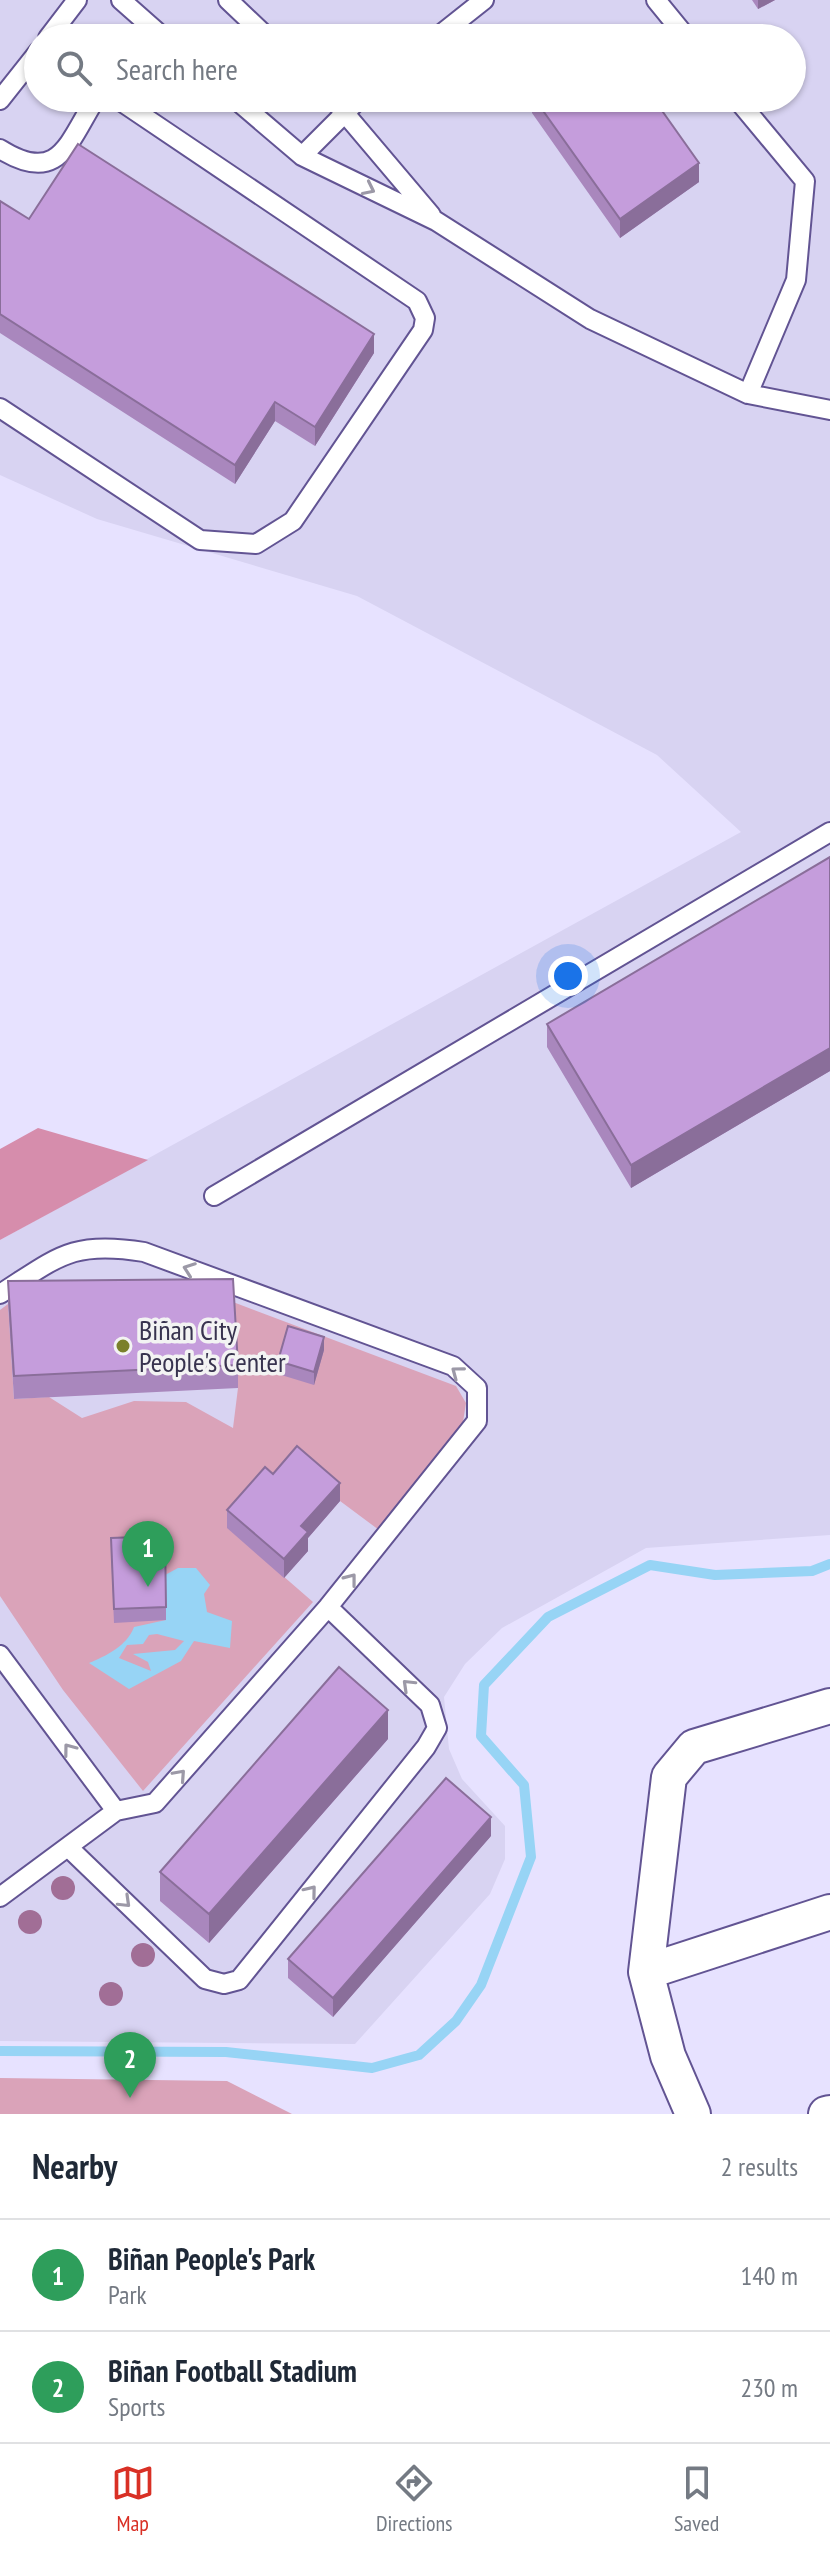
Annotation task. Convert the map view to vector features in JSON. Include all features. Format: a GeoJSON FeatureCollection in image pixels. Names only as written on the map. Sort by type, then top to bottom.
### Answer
{"type":"FeatureCollection","features":[{"type":"Feature","properties":{"kind":"street"},"geometry":{"type":"LineString","coordinates":[[693,2114],[668,2056],[646,1972],[669,1777],[694,1747],[830,1706]]}},
{"type":"Feature","properties":{"kind":"street"},"geometry":{"type":"LineString","coordinates":[[646,1972],[830,1912]]}},
{"type":"Feature","properties":{"kind":"lane"},"geometry":{"type":"LineString","coordinates":[[59,24],[77,0]]}},
{"type":"Feature","properties":{"kind":"lane"},"geometry":{"type":"LineString","coordinates":[[121,0],[148,24]]}},
{"type":"Feature","properties":{"kind":"lane"},"geometry":{"type":"LineString","coordinates":[[228,0],[253,24]]}},
{"type":"Feature","properties":{"kind":"lane"},"geometry":{"type":"LineString","coordinates":[[454,24],[484,0]]}},
{"type":"Feature","properties":{"kind":"lane"},"geometry":{"type":"LineString","coordinates":[[656,0],[676,24]]}},
{"type":"Feature","properties":{"kind":"lane"},"geometry":{"type":"LineString","coordinates":[[0,100],[24,70]]}},
{"type":"Feature","properties":{"kind":"lane"},"geometry":{"type":"LineString","coordinates":[[0,149],[23,164],[42,165],[59,156],[87,112]]}},
{"type":"Feature","properties":{"kind":"lane"},"geometry":{"type":"LineString","coordinates":[[0,408],[200,540],[256,544],[293,521],[423,330],[425,318],[417,301],[137,112]]}},
{"type":"Feature","properties":{"kind":"lane"},"geometry":{"type":"LineString","coordinates":[[250,112],[302,156],[436,221],[590,319],[748,394],[830,410]]}},
{"type":"Feature","properties":{"kind":"lane"},"geometry":{"type":"LineString","coordinates":[[302,156],[332,112]]}},
{"type":"Feature","properties":{"kind":"lane"},"geometry":{"type":"LineString","coordinates":[[345,112],[436,221]]}},
{"type":"Feature","properties":{"kind":"lane"},"geometry":{"type":"LineString","coordinates":[[748,112],[805,181],[796,280],[748,394]]}},
{"type":"Feature","properties":{"kind":"lane"},"geometry":{"type":"LineString","coordinates":[[214,1196],[830,832]]}},
{"type":"Feature","properties":{"kind":"lane"},"geometry":{"type":"LineString","coordinates":[[0,1294],[66,1251],[104,1245],[144,1252],[453,1366],[477,1388],[477,1421],[328,1607],[155,1803],[116,1811],[0,1897]]}},
{"type":"Feature","properties":{"kind":"lane"},"geometry":{"type":"LineString","coordinates":[[69,1848],[205,1979],[224,1984],[239,1980],[426,1747],[437,1728],[430,1705],[328,1607]]}},
{"type":"Feature","properties":{"kind":"lane"},"geometry":{"type":"LineString","coordinates":[[0,1655],[116,1811]]}},
{"type":"Feature","properties":{"kind":"shaded area"},"geometry":{"type":"Polygon","coordinates":[[[0,0],[830,0],[830,1535],[646,1548],[502,1628],[465,1664],[444,1697],[449,1749],[462,1779],[505,1826],[505,1859],[490,1894],[355,2044],[0,2041],[0,1240],[741,832],[657,755],[357,596],[97,519],[0,475],[0,0]]]}},
{"type":"Feature","properties":{"kind":"shaded area"},"geometry":{"type":"Polygon","coordinates":[[[38,1128],[148,1160],[0,1240],[0,1149],[38,1128]]]}},
{"type":"Feature","properties":{"kind":"shaded area"},"geometry":{"type":"Polygon","coordinates":[[[233,1302],[456,1386],[466,1403],[463,1422],[379,1530],[340,1501],[228,1528],[313,1602],[143,1791],[63,1690],[0,1596],[0,1310],[8,1304],[14,1399],[49,1397],[82,1418],[134,1401],[186,1402],[233,1428],[238,1388],[233,1302]]]}},
{"type":"Feature","properties":{"kind":"shaded area"},"geometry":{"type":"Polygon","coordinates":[[[0,2078],[227,2081],[292,2114],[0,2114],[0,2078]]]}},
{"type":"Feature","properties":{"kind":"water"},"geometry":{"type":"Polygon","coordinates":[[[178,1568],[196,1568],[210,1585],[204,1594],[207,1612],[232,1621],[230,1648],[194,1641],[181,1661],[129,1689],[89,1663],[121,1645],[134,1627],[166,1620],[165,1575],[178,1568]],[[149,1635],[143,1644],[127,1645],[119,1658],[151,1671],[148,1662],[133,1654],[175,1650],[184,1641],[149,1635]]]}},
{"type":"Feature","properties":{"kind":"building"},"geometry":{"type":"Polygon","coordinates":[[[544,112],[663,112],[699,163],[620,219],[544,112]]]}},
{"type":"Feature","properties":{"kind":"building"},"geometry":{"type":"Polygon","coordinates":[[[78,144],[374,334],[315,427],[275,402],[235,465],[0,314],[0,201],[29,219],[78,144]]]}},
{"type":"Feature","properties":{"kind":"building"},"geometry":{"type":"Polygon","coordinates":[[[830,857],[830,1048],[631,1165],[547,1024],[830,857]]]}},
{"type":"Feature","properties":{"kind":"building","name":"Biñan City People's Center"},"geometry":{"type":"Polygon","coordinates":[[[233,1279],[238,1365],[14,1376],[8,1281],[233,1279]]]}},
{"type":"Feature","properties":{"kind":"building"},"geometry":{"type":"Polygon","coordinates":[[[288,1326],[324,1337],[314,1372],[278,1361],[288,1326]]]}},
{"type":"Feature","properties":{"kind":"building"},"geometry":{"type":"Polygon","coordinates":[[[297,1446],[340,1483],[301,1526],[308,1532],[284,1559],[227,1510],[265,1467],[273,1474],[297,1446]]]}},
{"type":"Feature","properties":{"kind":"building"},"geometry":{"type":"Polygon","coordinates":[[[165,1536],[166,1607],[114,1609],[111,1538],[165,1536]]]}},
{"type":"Feature","properties":{"kind":"building"},"geometry":{"type":"Polygon","coordinates":[[[339,1667],[388,1710],[209,1914],[160,1872],[339,1667]]]}},
{"type":"Feature","properties":{"kind":"building"},"geometry":{"type":"Polygon","coordinates":[[[446,1778],[491,1817],[333,1998],[288,1959],[446,1778]]]}},
{"type":"Feature","properties":{"kind":"waterway"},"geometry":{"type":"LineString","coordinates":[[0,2051],[226,2052],[372,2068],[419,2055],[456,2021],[481,1985],[531,1857],[524,1785],[481,1736],[484,1685],[548,1617],[650,1565],[715,1575],[812,1571],[830,1564]]}},
{"type":"Feature","properties":{"kind":"place","name":"Biñan City People's Center"},"geometry":{"type":"Point","coordinates":[123,1346]}},
{"type":"Feature","properties":{"kind":"place","name":"Biñan People's Park"},"geometry":{"type":"Point","coordinates":[148,1587]}},
{"type":"Feature","properties":{"kind":"place","name":"Biñan Football Stadium"},"geometry":{"type":"Point","coordinates":[130,2098]}}]}
